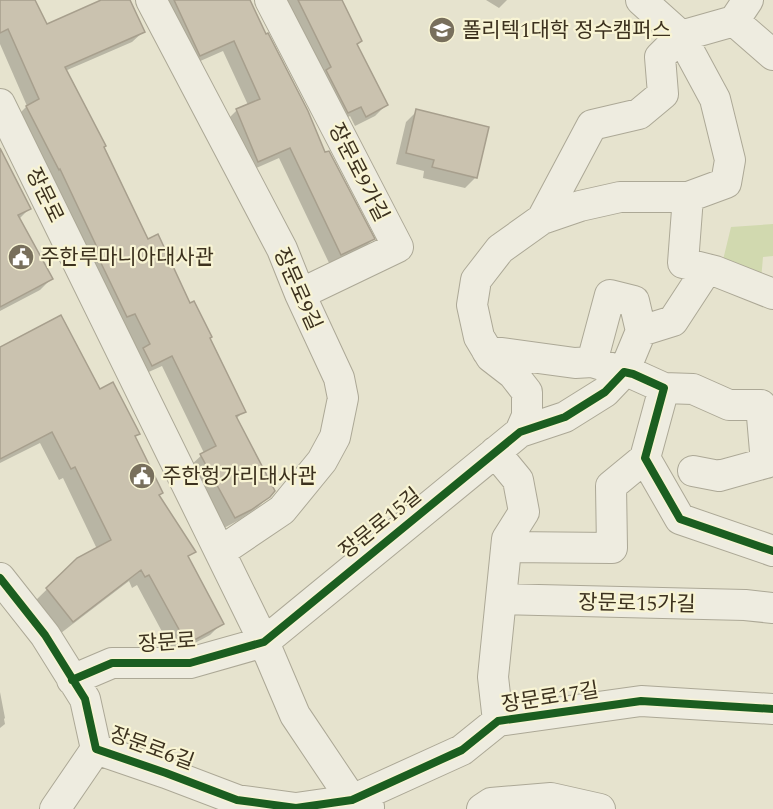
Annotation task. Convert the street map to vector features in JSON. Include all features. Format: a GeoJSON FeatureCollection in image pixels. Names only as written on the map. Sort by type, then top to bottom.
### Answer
{"type":"FeatureCollection","features":[{"type":"Feature","properties":{"kind":"street","name":"장문로9길"},"geometry":{"type":"LineString","coordinates":[[151,0],[282,249],[339,378],[343,398],[335,437],[322,461],[282,510],[220,552]]}},
{"type":"Feature","properties":{"kind":"street","name":"장문로9가길"},"geometry":{"type":"LineString","coordinates":[[270,0],[398,247],[300,294]]}},
{"type":"Feature","properties":{"kind":"street"},"geometry":{"type":"LineString","coordinates":[[520,432],[527,416],[527,392],[513,374],[491,357],[487,351],[479,337],[472,305],[476,280],[500,249],[542,219],[580,206],[620,197],[688,197],[726,183],[730,160],[715,99],[681,36],[641,0]]}},
{"type":"Feature","properties":{"kind":"street"},"geometry":{"type":"LineString","coordinates":[[542,219],[592,125],[639,114],[663,94],[660,57],[681,36],[741,10],[773,55]]}},
{"type":"Feature","properties":{"kind":"street","name":"장문로"},"geometry":{"type":"LineString","coordinates":[[0,104],[264,642],[295,715],[363,805]]}},
{"type":"Feature","properties":{"kind":"street"},"geometry":{"type":"LineString","coordinates":[[688,197],[683,262],[773,294]]}},
{"type":"Feature","properties":{"kind":"street"},"geometry":{"type":"LineString","coordinates":[[641,331],[673,321],[707,269]]}},
{"type":"Feature","properties":{"kind":"street"},"geometry":{"type":"LineString","coordinates":[[520,432],[566,417],[605,392],[624,372],[641,331],[634,301],[610,295],[592,362]]}},
{"type":"Feature","properties":{"kind":"street"},"geometry":{"type":"LineString","coordinates":[[487,351],[575,363],[592,362],[633,374],[664,388],[693,389],[729,405],[761,405],[770,462],[718,476],[693,471]]}},
{"type":"Feature","properties":{"kind":"street"},"geometry":{"type":"LineString","coordinates":[[507,548],[612,548],[611,486],[645,458],[664,388]]}},
{"type":"Feature","properties":{"kind":"street","name":"장문로15길"},"geometry":{"type":"LineString","coordinates":[[264,642],[520,432]]}},
{"type":"Feature","properties":{"kind":"street"},"geometry":{"type":"LineString","coordinates":[[495,452],[518,480],[524,512],[507,539],[493,677],[498,721]]}},
{"type":"Feature","properties":{"kind":"street"},"geometry":{"type":"LineString","coordinates":[[645,458],[680,519],[773,551]]}},
{"type":"Feature","properties":{"kind":"street","name":"장문로6길"},"geometry":{"type":"LineString","coordinates":[[0,578],[45,635],[85,699],[96,749],[166,772],[237,800],[296,808],[363,805]]}},
{"type":"Feature","properties":{"kind":"street","name":"장문로15가길"},"geometry":{"type":"LineString","coordinates":[[501,599],[745,605],[773,608]]}},
{"type":"Feature","properties":{"kind":"street","name":"장문로"},"geometry":{"type":"LineString","coordinates":[[72,680],[112,663],[190,663],[264,642]]}},
{"type":"Feature","properties":{"kind":"street","name":"장문로17길"},"geometry":{"type":"LineString","coordinates":[[363,805],[462,750],[498,721],[641,701],[773,709]]}},
{"type":"Feature","properties":{"kind":"street"},"geometry":{"type":"LineString","coordinates":[[55,809],[96,749]]}},
{"type":"Feature","properties":{"kind":"street"},"geometry":{"type":"LineString","coordinates":[[482,809],[491,803],[551,798],[600,809]]}},
{"type":"Feature","properties":{"kind":"green space"},"geometry":{"type":"Polygon","coordinates":[[[773,224],[773,256],[763,257],[761,280],[723,260],[731,227],[773,224]]]}},
{"type":"Feature","properties":{"kind":"building"},"geometry":{"type":"Polygon","coordinates":[[[0,0],[35,0],[47,24],[101,0],[130,0],[145,32],[65,67],[106,146],[104,147],[148,239],[158,234],[190,303],[194,301],[212,337],[210,338],[246,412],[236,416],[275,491],[251,510],[235,518],[200,454],[216,446],[172,356],[152,366],[143,348],[150,344],[135,314],[127,317],[60,169],[26,106],[39,99],[8,29],[0,33],[0,0]]]}},
{"type":"Feature","properties":{"kind":"building"},"geometry":{"type":"Polygon","coordinates":[[[174,0],[250,0],[308,111],[325,152],[329,151],[375,239],[341,255],[290,148],[258,162],[236,109],[260,99],[234,41],[200,56],[174,0]]]}},
{"type":"Feature","properties":{"kind":"building"},"geometry":{"type":"Polygon","coordinates":[[[298,0],[342,0],[362,41],[357,44],[388,105],[366,117],[361,107],[348,113],[326,70],[331,67],[298,0]]]}},
{"type":"Feature","properties":{"kind":"building"},"geometry":{"type":"Polygon","coordinates":[[[416,109],[489,127],[477,178],[432,167],[434,160],[406,153],[416,109]]]}},
{"type":"Feature","properties":{"kind":"building"},"geometry":{"type":"Polygon","coordinates":[[[0,148],[31,209],[18,215],[53,279],[0,307],[0,148]]]}},
{"type":"Feature","properties":{"kind":"building"},"geometry":{"type":"Polygon","coordinates":[[[61,315],[100,389],[113,382],[140,434],[135,436],[163,493],[159,495],[196,552],[188,556],[224,624],[187,644],[149,575],[145,577],[141,570],[73,622],[46,588],[77,558],[111,540],[75,467],[71,469],[52,432],[0,459],[0,347],[61,315]]]}},
{"type":"Feature","properties":{"kind":"cycle path"},"geometry":{"type":"LineString","coordinates":[[72,680],[112,663],[190,663],[264,642],[520,432],[565,417],[605,392],[624,372],[664,388],[645,458],[680,519],[773,551]]}},
{"type":"Feature","properties":{"kind":"cycle path"},"geometry":{"type":"LineString","coordinates":[[0,578],[45,635],[85,699],[96,749],[237,800],[296,808],[352,800],[462,750],[498,721],[641,701],[773,709]]}},
{"type":"Feature","properties":{"kind":"place","name":"폴리텍1대학 정수캠퍼스"},"geometry":{"type":"Point","coordinates":[442,30]}},
{"type":"Feature","properties":{"kind":"place","name":"주한루마니아대사관"},"geometry":{"type":"Point","coordinates":[21,257]}},
{"type":"Feature","properties":{"kind":"place","name":"주한헝가리대사관"},"geometry":{"type":"Point","coordinates":[142,476]}}]}
